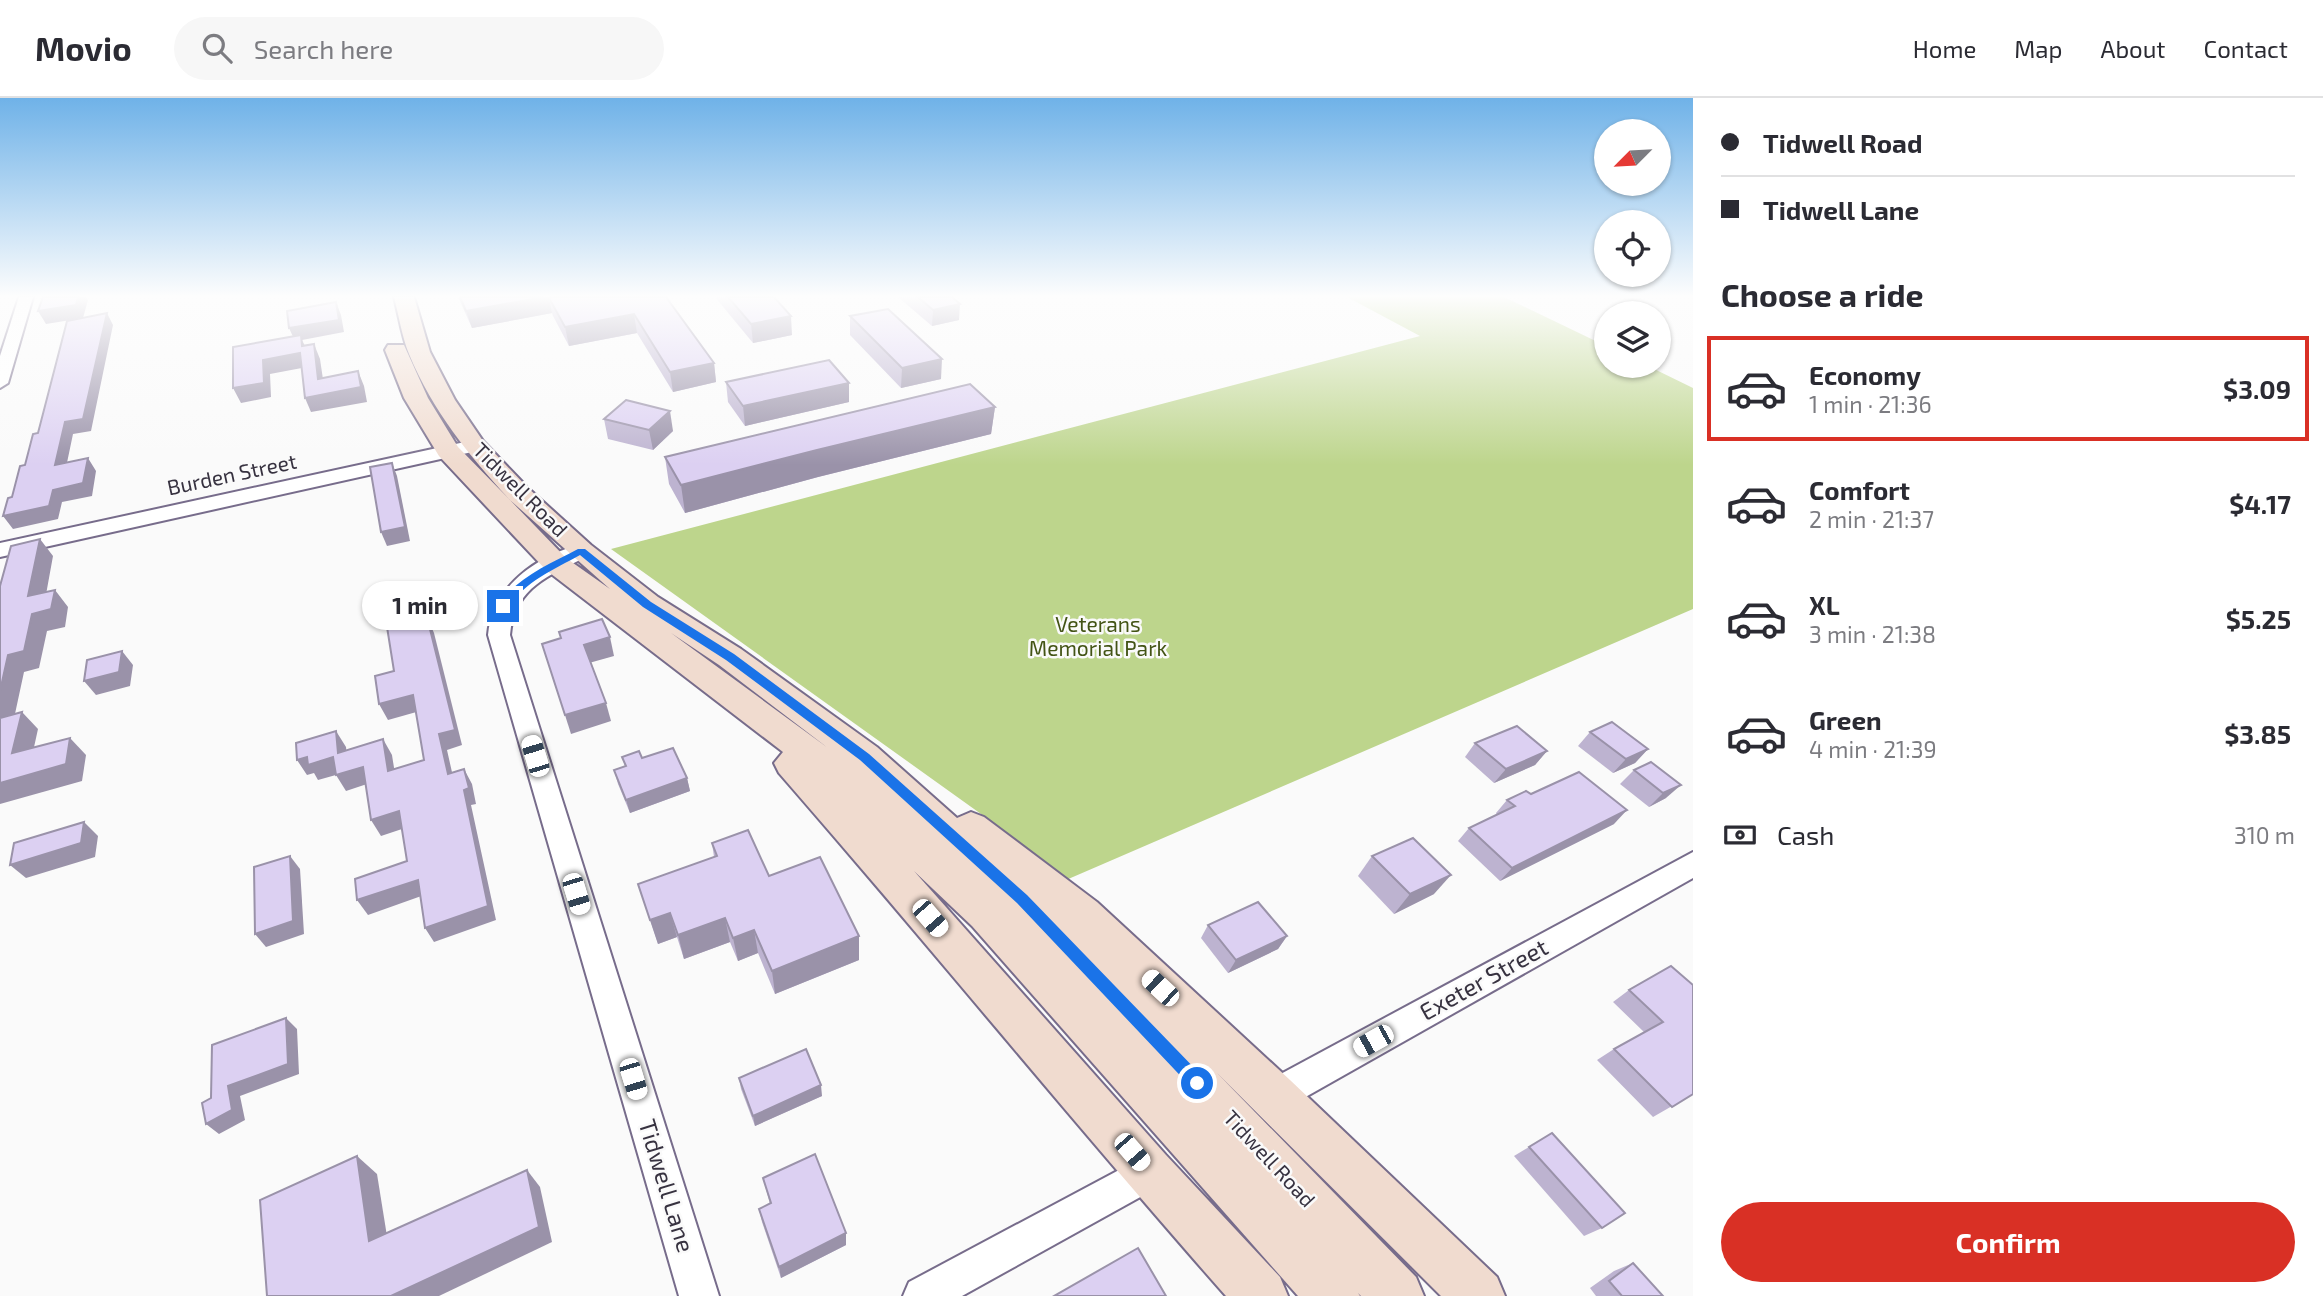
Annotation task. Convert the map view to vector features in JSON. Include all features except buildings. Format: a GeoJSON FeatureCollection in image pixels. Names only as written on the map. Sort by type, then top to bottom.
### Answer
{"type":"FeatureCollection","features":[{"type":"Feature","properties":{"kind":"main road","name":"Tidwell Road"},"geometry":{"type":"LineString","coordinates":[[408,354],[443,400],[461,448],[568,557],[702,671],[820,761],[986,913],[1333,1296]]}},
{"type":"Feature","properties":{"kind":"main road","name":"Tidwell Road"},"geometry":{"type":"LineString","coordinates":[[568,557],[730,657],[865,757],[1022,899],[1397,1296]]}},
{"type":"Feature","properties":{"kind":"main road"},"geometry":{"type":"LineString","coordinates":[[702,671],[828,800],[1149,1172],[1261,1296]]}},
{"type":"Feature","properties":{"kind":"main road"},"geometry":{"type":"LineString","coordinates":[[865,757],[990,840],[1083,915],[1275,1096],[1478,1296]]}},
{"type":"Feature","properties":{"kind":"street"},"geometry":{"type":"LineString","coordinates":[[0,383],[9,353]]}},
{"type":"Feature","properties":{"kind":"street","name":"Burden Street"},"geometry":{"type":"LineString","coordinates":[[0,550],[461,448]]}},
{"type":"Feature","properties":{"kind":"street","name":"Tidwell Lane"},"geometry":{"type":"LineString","coordinates":[[568,557],[529,579],[510,597],[500,617],[499,635],[699,1296]]}},
{"type":"Feature","properties":{"kind":"street","name":"Exeter Street"},"geometry":{"type":"LineString","coordinates":[[1275,1096],[1693,864]]}},
{"type":"Feature","properties":{"kind":"street"},"geometry":{"type":"LineString","coordinates":[[923,1296],[1149,1172]]}},
{"type":"Feature","properties":{"kind":"green space","name":"Veterans Memorial Park"},"geometry":{"type":"Polygon","coordinates":[[[1356,353],[1594,353],[1594,378],[1671,377],[1693,388],[1693,609],[1066,880],[988,819],[611,549],[1356,353]]]}},
{"type":"Feature","properties":{"kind":"route"},"geometry":{"type":"LineString","coordinates":[[503,606],[518,587],[529,579],[581,551],[647,604],[730,657],[865,757],[1022,899],[1197,1083]]}}]}
